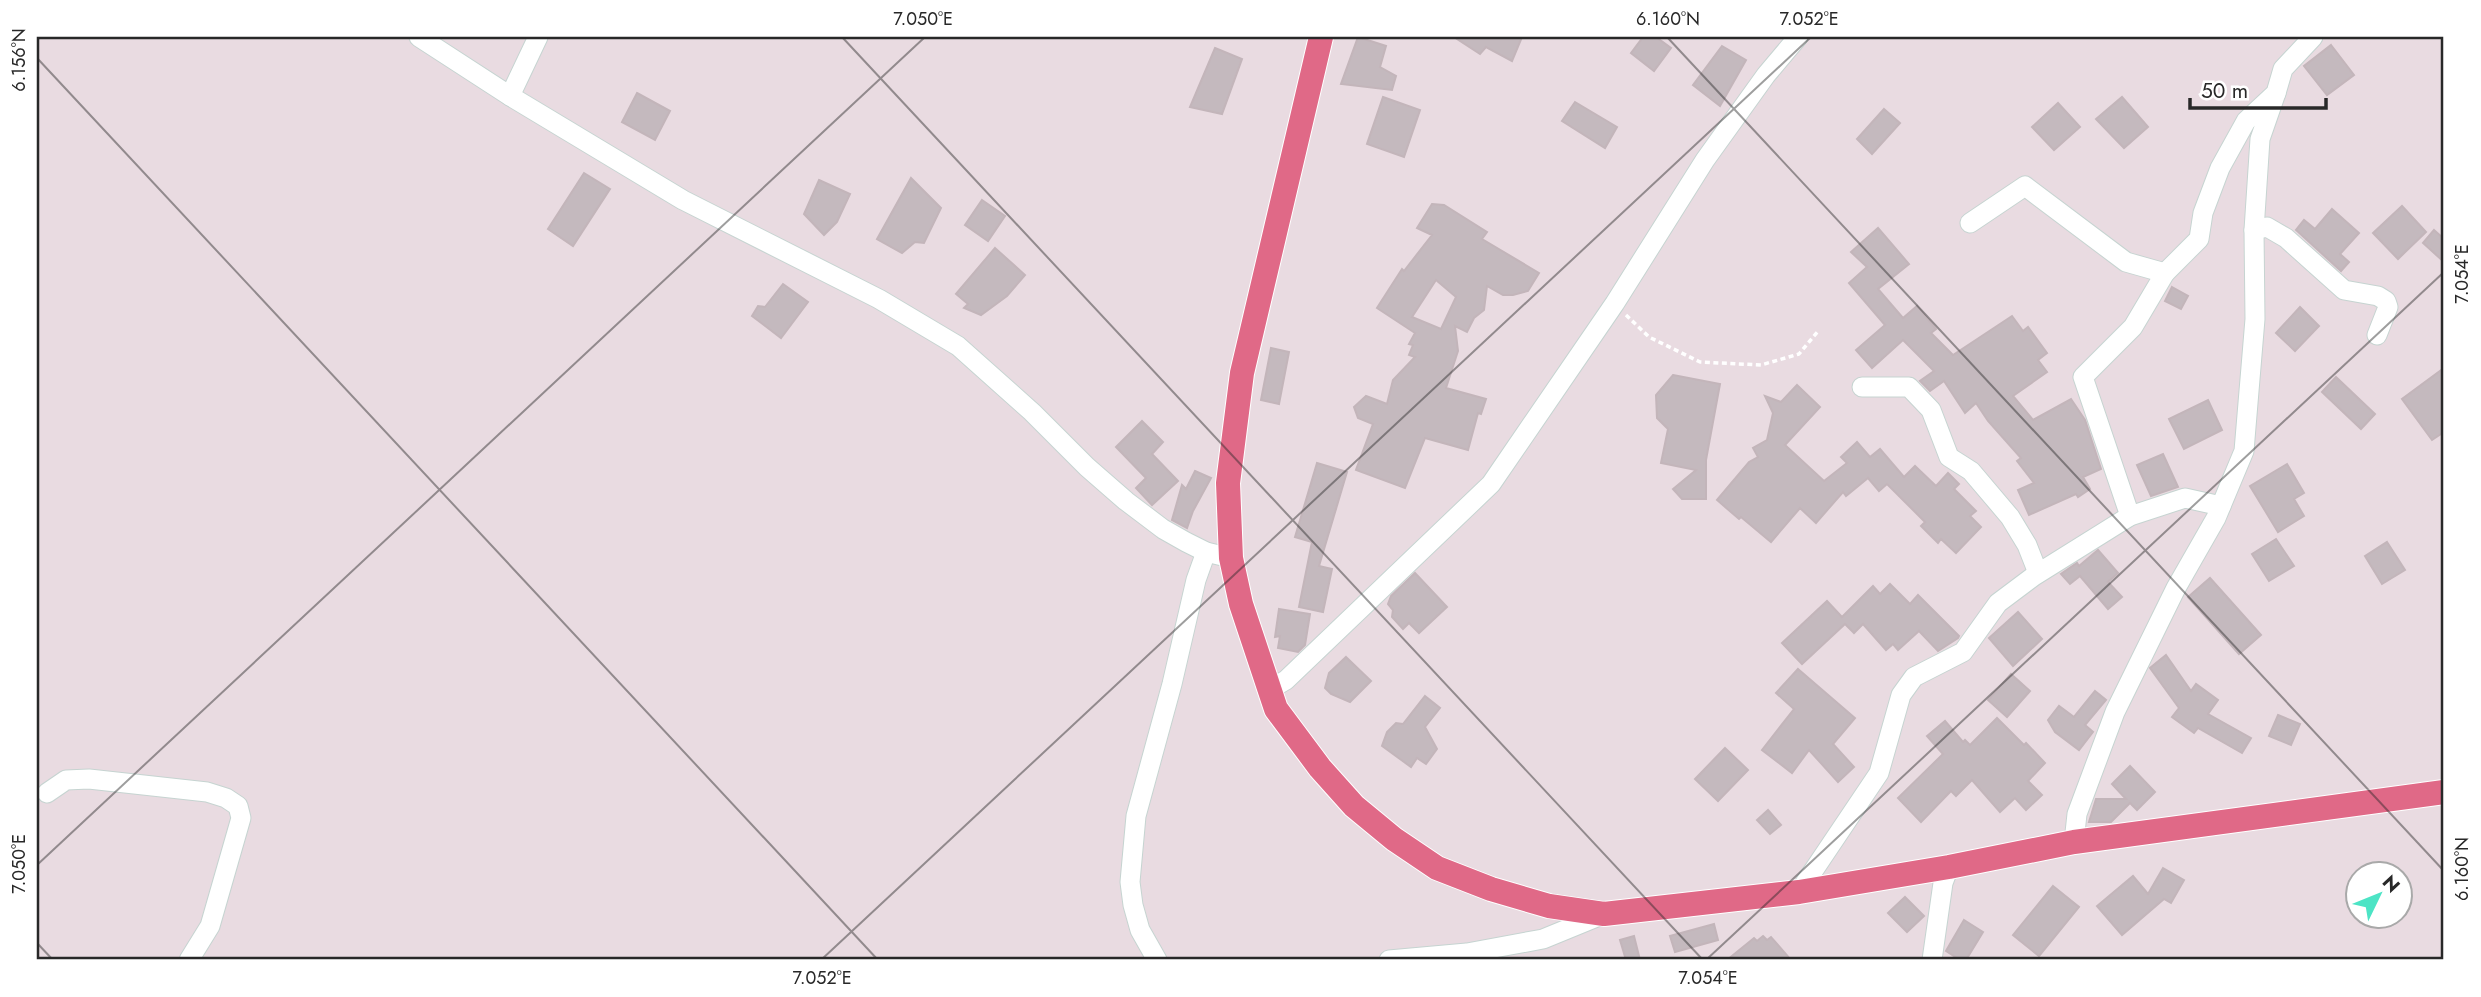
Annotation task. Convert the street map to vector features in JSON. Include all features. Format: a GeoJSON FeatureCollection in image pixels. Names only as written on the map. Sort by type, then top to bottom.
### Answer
{"type":"FeatureCollection","features":[{"type":"Feature","properties":{"kind":"main road"},"geometry":{"type":"LineString","coordinates":[[1321,37],[1242,373],[1228,483],[1231,558],[1241,604],[1276,709],[1320,768],[1354,806],[1437,868],[1491,889],[1549,906],[1604,914],[1799,892],[1950,867],[2074,842],[2444,792]]}},
{"type":"Feature","properties":{"kind":"street"},"geometry":{"type":"LineString","coordinates":[[419,37],[510,96],[683,200],[879,299],[958,346],[1126,501],[1163,529],[1206,552],[1231,558]]}},
{"type":"Feature","properties":{"kind":"street"},"geometry":{"type":"LineString","coordinates":[[510,96],[538,37]]}},
{"type":"Feature","properties":{"kind":"street"},"geometry":{"type":"LineString","coordinates":[[1269,691],[1286,680],[1491,484],[1615,303],[1705,160],[1766,75],[1798,37]]}},
{"type":"Feature","properties":{"kind":"street"},"geometry":{"type":"LineString","coordinates":[[2074,842],[2077,814],[2115,712],[2176,587],[2221,506],[2244,451],[2255,319],[2253,230],[2260,139],[2283,69],[2313,37]]}},
{"type":"Feature","properties":{"kind":"street"},"geometry":{"type":"LineString","coordinates":[[2130,516],[2083,377],[2133,327],[2165,273],[2199,239],[2203,213],[2220,168],[2246,121],[2276,93]]}},
{"type":"Feature","properties":{"kind":"street"},"geometry":{"type":"LineString","coordinates":[[1970,223],[2025,186],[2126,262],[2165,273]]}},
{"type":"Feature","properties":{"kind":"street"},"geometry":{"type":"LineString","coordinates":[[2253,230],[2267,227],[2286,238],[2344,290],[2378,296],[2386,301],[2388,307],[2377,335]]}},
{"type":"Feature","properties":{"kind":"street"},"geometry":{"type":"LineString","coordinates":[[1862,387],[1909,387],[1931,410],[1949,457],[1971,471],[2010,517],[2027,545],[2038,573]]}},
{"type":"Feature","properties":{"kind":"street"},"geometry":{"type":"LineString","coordinates":[[1799,892],[1879,773],[1901,695],[1914,677],[1963,652],[1998,603],[2038,573],[2130,516],[2185,498],[2221,506]]}},
{"type":"Feature","properties":{"kind":"street"},"geometry":{"type":"LineString","coordinates":[[1157,960],[1140,930],[1133,905],[1130,882],[1136,816],[1172,684],[1196,580],[1206,552]]}},
{"type":"Feature","properties":{"kind":"street"},"geometry":{"type":"LineString","coordinates":[[47,793],[66,779],[89,779],[206,792],[226,797],[238,806],[241,818],[210,926],[189,960]]}},
{"type":"Feature","properties":{"kind":"street"},"geometry":{"type":"LineString","coordinates":[[1931,960],[1943,883],[1950,867]]}},
{"type":"Feature","properties":{"kind":"street"},"geometry":{"type":"LineString","coordinates":[[1389,960],[1530,951],[1543,939],[1604,914]]}},
{"type":"Feature","properties":{"kind":"path"},"geometry":{"type":"LineString","coordinates":[[1615,303],[1649,337],[1700,362],[1761,365],[1799,354],[1819,330]]}},
{"type":"Feature","properties":{"kind":"building"},"geometry":{"type":"Polygon","coordinates":[[[1358,37],[1386,46],[1380,67],[1396,76],[1392,90],[1341,84],[1358,37]]]}},
{"type":"Feature","properties":{"kind":"building"},"geometry":{"type":"Polygon","coordinates":[[[1454,37],[1522,37],[1512,61],[1486,47],[1480,54],[1454,37]]]}},
{"type":"Feature","properties":{"kind":"building"},"geometry":{"type":"Polygon","coordinates":[[[1643,37],[1656,37],[1671,48],[1654,71],[1631,53],[1643,37]]]}},
{"type":"Feature","properties":{"kind":"building"},"geometry":{"type":"Polygon","coordinates":[[[2331,45],[2354,75],[2327,95],[2304,66],[2331,45]]]}},
{"type":"Feature","properties":{"kind":"building"},"geometry":{"type":"Polygon","coordinates":[[[1722,46],[1746,60],[1720,106],[1693,85],[1722,46]]]}},
{"type":"Feature","properties":{"kind":"building"},"geometry":{"type":"Polygon","coordinates":[[[1215,48],[1242,59],[1222,114],[1190,107],[1215,48]]]}},
{"type":"Feature","properties":{"kind":"building"},"geometry":{"type":"Polygon","coordinates":[[[637,93],[670,111],[655,140],[622,122],[637,93]]]}},
{"type":"Feature","properties":{"kind":"building"},"geometry":{"type":"Polygon","coordinates":[[[1383,97],[1420,110],[1404,157],[1367,144],[1383,97]]]}},
{"type":"Feature","properties":{"kind":"building"},"geometry":{"type":"Polygon","coordinates":[[[2122,97],[2148,127],[2124,148],[2096,119],[2122,97]]]}},
{"type":"Feature","properties":{"kind":"building"},"geometry":{"type":"Polygon","coordinates":[[[1575,102],[1617,127],[1605,148],[1562,121],[1575,102]]]}},
{"type":"Feature","properties":{"kind":"building"},"geometry":{"type":"Polygon","coordinates":[[[2058,103],[2080,127],[2054,150],[2032,127],[2058,103]]]}},
{"type":"Feature","properties":{"kind":"building"},"geometry":{"type":"Polygon","coordinates":[[[1884,109],[1900,123],[1872,154],[1857,139],[1884,109]]]}},
{"type":"Feature","properties":{"kind":"building"},"geometry":{"type":"Polygon","coordinates":[[[584,173],[610,189],[573,246],[548,229],[584,173]]]}},
{"type":"Feature","properties":{"kind":"building"},"geometry":{"type":"Polygon","coordinates":[[[911,178],[941,208],[924,243],[915,242],[902,253],[877,239],[911,178]]]}},
{"type":"Feature","properties":{"kind":"building"},"geometry":{"type":"Polygon","coordinates":[[[819,180],[850,194],[837,222],[824,235],[804,214],[819,180]]]}},
{"type":"Feature","properties":{"kind":"building"},"geometry":{"type":"Polygon","coordinates":[[[982,200],[1005,216],[988,241],[965,225],[982,200]]]}},
{"type":"Feature","properties":{"kind":"building"},"geometry":{"type":"Polygon","coordinates":[[[1432,204],[1444,205],[1487,232],[1482,239],[1539,273],[1528,291],[1513,295],[1503,295],[1487,286],[1484,310],[1474,318],[1467,332],[1455,326],[1458,351],[1446,388],[1486,399],[1481,414],[1478,413],[1468,450],[1425,438],[1405,488],[1356,470],[1373,424],[1358,418],[1354,407],[1366,396],[1387,404],[1393,380],[1415,357],[1409,355],[1413,345],[1409,344],[1415,333],[1377,308],[1402,269],[1404,271],[1432,235],[1417,228],[1432,204]],[[1436,280],[1412,317],[1441,329],[1456,297],[1436,280]]]}},
{"type":"Feature","properties":{"kind":"building"},"geometry":{"type":"Polygon","coordinates":[[[2402,206],[2426,232],[2398,259],[2373,233],[2402,206]]]}},
{"type":"Feature","properties":{"kind":"building"},"geometry":{"type":"Polygon","coordinates":[[[2332,209],[2359,233],[2340,254],[2349,262],[2341,271],[2296,230],[2304,220],[2315,229],[2332,209]]]}},
{"type":"Feature","properties":{"kind":"building"},"geometry":{"type":"Polygon","coordinates":[[[1878,228],[1909,264],[1878,289],[1903,318],[1917,306],[1936,329],[1931,333],[1953,355],[2012,316],[2023,331],[2028,327],[2047,353],[2038,360],[2047,372],[2013,396],[2033,420],[2071,399],[2085,420],[2101,469],[2083,477],[2090,489],[2078,497],[2076,494],[2029,515],[2018,490],[2034,483],[2017,461],[2021,458],[1988,421],[1976,403],[1965,413],[1944,381],[1930,391],[1920,381],[1934,371],[1903,340],[1872,368],[1856,350],[1885,325],[1849,283],[1867,267],[1851,252],[1878,228]]]}},
{"type":"Feature","properties":{"kind":"building"},"geometry":{"type":"Polygon","coordinates":[[[2434,230],[2444,239],[2444,262],[2423,243],[2434,230]]]}},
{"type":"Feature","properties":{"kind":"building"},"geometry":{"type":"Polygon","coordinates":[[[995,248],[1025,275],[1007,296],[981,315],[964,308],[968,304],[956,294],[995,248]]]}},
{"type":"Feature","properties":{"kind":"building"},"geometry":{"type":"Polygon","coordinates":[[[783,284],[808,302],[781,338],[752,316],[758,306],[765,307],[783,284]]]}},
{"type":"Feature","properties":{"kind":"building"},"geometry":{"type":"Polygon","coordinates":[[[2172,287],[2188,296],[2181,309],[2165,301],[2172,287]]]}},
{"type":"Feature","properties":{"kind":"building"},"geometry":{"type":"Polygon","coordinates":[[[2300,307],[2319,326],[2295,351],[2276,333],[2300,307]]]}},
{"type":"Feature","properties":{"kind":"building"},"geometry":{"type":"Polygon","coordinates":[[[1271,348],[1289,352],[1279,404],[1261,400],[1271,348]]]}},
{"type":"Feature","properties":{"kind":"building"},"geometry":{"type":"Polygon","coordinates":[[[2444,368],[2444,432],[2432,440],[2402,399],[2444,368]]]}},
{"type":"Feature","properties":{"kind":"building"},"geometry":{"type":"Polygon","coordinates":[[[1673,375],[1720,384],[1706,460],[1706,499],[1682,499],[1673,489],[1696,470],[1661,463],[1668,429],[1657,418],[1656,395],[1673,375]]]}},
{"type":"Feature","properties":{"kind":"building"},"geometry":{"type":"Polygon","coordinates":[[[2336,377],[2375,414],[2361,429],[2322,392],[2336,377]]]}},
{"type":"Feature","properties":{"kind":"building"},"geometry":{"type":"Polygon","coordinates":[[[1797,385],[1820,407],[1785,445],[1824,481],[1847,463],[1841,457],[1857,442],[1870,457],[1880,449],[1904,477],[1915,466],[1936,486],[1948,473],[1959,484],[1954,489],[1976,511],[1970,516],[1981,527],[1956,553],[1941,539],[1938,543],[1921,526],[1925,522],[1887,484],[1879,491],[1868,478],[1846,496],[1843,492],[1816,523],[1800,508],[1771,542],[1741,517],[1739,519],[1717,500],[1749,462],[1758,457],[1753,448],[1767,440],[1773,413],[1765,396],[1781,402],[1797,385]]]}},
{"type":"Feature","properties":{"kind":"building"},"geometry":{"type":"Polygon","coordinates":[[[2208,400],[2222,430],[2184,449],[2169,419],[2208,400]]]}},
{"type":"Feature","properties":{"kind":"building"},"geometry":{"type":"Polygon","coordinates":[[[1142,421],[1163,442],[1152,454],[1178,481],[1152,505],[1136,488],[1146,478],[1116,447],[1142,421]]]}},
{"type":"Feature","properties":{"kind":"building"},"geometry":{"type":"Polygon","coordinates":[[[2163,454],[2178,487],[2151,496],[2137,465],[2163,454]]]}},
{"type":"Feature","properties":{"kind":"building"},"geometry":{"type":"Polygon","coordinates":[[[1317,463],[1347,472],[1319,566],[1332,569],[1323,612],[1299,607],[1312,542],[1295,537],[1317,463]]]}},
{"type":"Feature","properties":{"kind":"building"},"geometry":{"type":"Polygon","coordinates":[[[2287,464],[2304,493],[2294,499],[2304,516],[2278,532],[2250,486],[2287,464]]]}},
{"type":"Feature","properties":{"kind":"building"},"geometry":{"type":"Polygon","coordinates":[[[1195,471],[1211,478],[1187,528],[1172,520],[1182,485],[1186,489],[1195,471]]]}},
{"type":"Feature","properties":{"kind":"building"},"geometry":{"type":"Polygon","coordinates":[[[2276,539],[2294,566],[2269,581],[2252,554],[2276,539]]]}},
{"type":"Feature","properties":{"kind":"building"},"geometry":{"type":"Polygon","coordinates":[[[2387,542],[2405,570],[2382,584],[2365,556],[2387,542]]]}},
{"type":"Feature","properties":{"kind":"building"},"geometry":{"type":"Polygon","coordinates":[[[2098,550],[2118,573],[2108,582],[2122,597],[2108,609],[2080,576],[2070,584],[2061,574],[2077,563],[2079,566],[2098,550]]]}},
{"type":"Feature","properties":{"kind":"building"},"geometry":{"type":"Polygon","coordinates":[[[1415,573],[1447,607],[1419,633],[1409,623],[1403,629],[1392,617],[1393,610],[1388,604],[1391,596],[1415,573]]]}},
{"type":"Feature","properties":{"kind":"building"},"geometry":{"type":"Polygon","coordinates":[[[2210,578],[2261,635],[2239,654],[2188,597],[2210,578]]]}},
{"type":"Feature","properties":{"kind":"building"},"geometry":{"type":"Polygon","coordinates":[[[1890,584],[1910,604],[1918,595],[1958,638],[1938,651],[1919,631],[1898,650],[1893,644],[1886,650],[1863,624],[1854,633],[1845,624],[1802,664],[1782,643],[1827,601],[1842,617],[1873,586],[1880,594],[1890,584]]]}},
{"type":"Feature","properties":{"kind":"building"},"geometry":{"type":"Polygon","coordinates":[[[1279,609],[1310,614],[1305,645],[1298,652],[1278,648],[1280,636],[1275,637],[1279,609]]]}},
{"type":"Feature","properties":{"kind":"building"},"geometry":{"type":"Polygon","coordinates":[[[2018,612],[2042,639],[2013,666],[1989,638],[2018,612]]]}},
{"type":"Feature","properties":{"kind":"building"},"geometry":{"type":"Polygon","coordinates":[[[2166,655],[2191,691],[2196,684],[2218,700],[2208,714],[2251,738],[2242,753],[2198,728],[2194,733],[2172,717],[2179,708],[2150,668],[2166,655]]]}},
{"type":"Feature","properties":{"kind":"building"},"geometry":{"type":"Polygon","coordinates":[[[1346,657],[1371,681],[1350,702],[1331,694],[1325,688],[1329,673],[1346,657]]]}},
{"type":"Feature","properties":{"kind":"building"},"geometry":{"type":"Polygon","coordinates":[[[1798,669],[1855,718],[1833,744],[1854,767],[1838,782],[1809,750],[1792,773],[1762,750],[1794,709],[1776,693],[1798,669]]]}},
{"type":"Feature","properties":{"kind":"building"},"geometry":{"type":"Polygon","coordinates":[[[2011,674],[2030,691],[2007,717],[1988,700],[2011,674]]]}},
{"type":"Feature","properties":{"kind":"building"},"geometry":{"type":"Polygon","coordinates":[[[2095,691],[2106,700],[2085,725],[2093,732],[2079,750],[2055,732],[2048,720],[2059,706],[2074,717],[2095,691]]]}},
{"type":"Feature","properties":{"kind":"building"},"geometry":{"type":"Polygon","coordinates":[[[1425,696],[1440,708],[1425,727],[1437,749],[1426,764],[1417,758],[1411,767],[1382,746],[1387,732],[1396,723],[1403,724],[1425,696]]]}},
{"type":"Feature","properties":{"kind":"building"},"geometry":{"type":"Polygon","coordinates":[[[2278,715],[2300,724],[2291,745],[2269,736],[2278,715]]]}},
{"type":"Feature","properties":{"kind":"building"},"geometry":{"type":"Polygon","coordinates":[[[1997,718],[2045,763],[2028,781],[2042,795],[2026,810],[2015,798],[2000,812],[1972,780],[1956,796],[1951,791],[1921,822],[1898,798],[1943,754],[1927,736],[1945,721],[1963,742],[1965,740],[1970,745],[1997,718]]]}},
{"type":"Feature","properties":{"kind":"building"},"geometry":{"type":"Polygon","coordinates":[[[1725,748],[1748,770],[1718,801],[1695,779],[1725,748]]]}},
{"type":"Feature","properties":{"kind":"building"},"geometry":{"type":"Polygon","coordinates":[[[2130,766],[2155,792],[2137,810],[2130,803],[2111,822],[2089,822],[2096,799],[2126,799],[2112,784],[2130,766]]]}},
{"type":"Feature","properties":{"kind":"building"},"geometry":{"type":"Polygon","coordinates":[[[1768,810],[1781,825],[1770,834],[1757,820],[1768,810]]]}},
{"type":"Feature","properties":{"kind":"building"},"geometry":{"type":"Polygon","coordinates":[[[2163,868],[2184,880],[2171,903],[2164,899],[2122,935],[2097,906],[2133,876],[2148,894],[2163,868]]]}},
{"type":"Feature","properties":{"kind":"building"},"geometry":{"type":"Polygon","coordinates":[[[2053,886],[2079,907],[2039,956],[2013,935],[2053,886]]]}},
{"type":"Feature","properties":{"kind":"building"},"geometry":{"type":"Polygon","coordinates":[[[1905,897],[1924,916],[1907,932],[1888,913],[1905,897]]]}},
{"type":"Feature","properties":{"kind":"building"},"geometry":{"type":"Polygon","coordinates":[[[1964,920],[1983,932],[1966,960],[1960,960],[1946,951],[1964,920]]]}},
{"type":"Feature","properties":{"kind":"building"},"geometry":{"type":"Polygon","coordinates":[[[1714,924],[1718,940],[1675,952],[1670,936],[1714,924]]]}},
{"type":"Feature","properties":{"kind":"building"},"geometry":{"type":"Polygon","coordinates":[[[1634,936],[1640,960],[1626,960],[1620,940],[1634,936]]]}},
{"type":"Feature","properties":{"kind":"building"},"geometry":{"type":"Polygon","coordinates":[[[1763,936],[1767,940],[1771,937],[1791,960],[1727,960],[1754,938],[1757,941],[1763,936]]]}}]}
